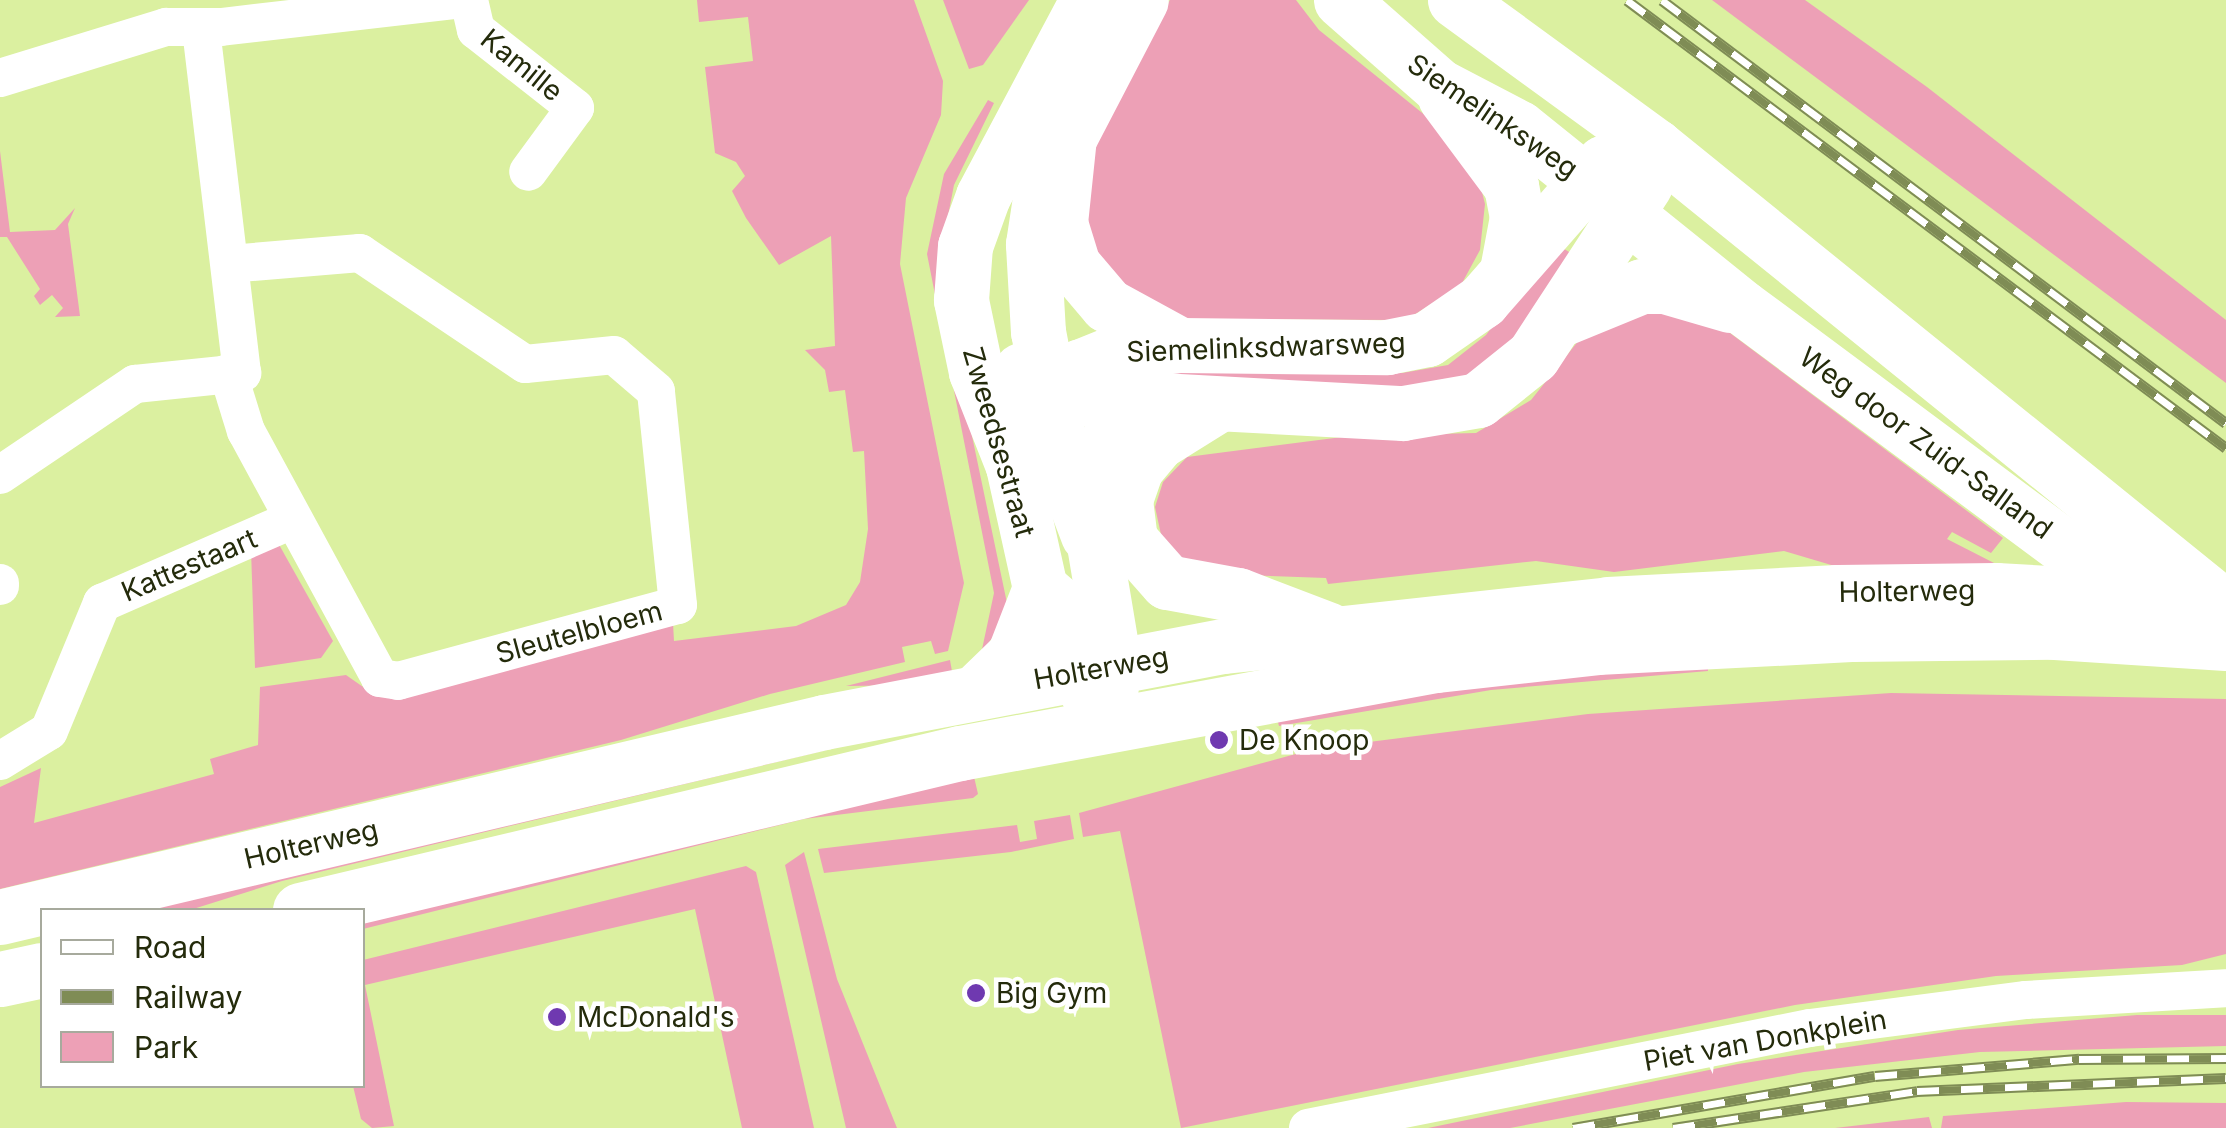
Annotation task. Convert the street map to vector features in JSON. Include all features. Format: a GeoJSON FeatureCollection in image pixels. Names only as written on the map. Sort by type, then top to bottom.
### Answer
{"type":"FeatureCollection","features":[{"type":"Feature","properties":{"kind":"main road","name":"Zweedsestraat"},"geometry":{"type":"LineString","coordinates":[[1087,0],[983,196],[965,246],[962,300],[976,372],[1012,466],[1040,588],[1061,606],[1094,668]]}},
{"type":"Feature","properties":{"kind":"main road","name":"Zweedsestraat"},"geometry":{"type":"LineString","coordinates":[[1090,550],[1066,477],[1034,304],[1033,244],[1040,192],[1141,0]]}},
{"type":"Feature","properties":{"kind":"main road","name":"Siemelinksweg"},"geometry":{"type":"LineString","coordinates":[[1341,0],[1439,86],[1482,103],[1631,215]]}},
{"type":"Feature","properties":{"kind":"main road"},"geometry":{"type":"LineString","coordinates":[[1455,0],[1655,146],[1631,215]]}},
{"type":"Feature","properties":{"kind":"main road"},"geometry":{"type":"LineString","coordinates":[[1439,86],[1511,186],[1516,216],[1508,266]]}},
{"type":"Feature","properties":{"kind":"main road"},"geometry":{"type":"LineString","coordinates":[[1069,137],[1060,223],[1074,265],[1107,305],[1180,345]]}},
{"type":"Feature","properties":{"kind":"main road","name":"Siemelinksdwarsweg"},"geometry":{"type":"LineString","coordinates":[[1012,466],[1022,432],[1050,391],[1097,359],[1180,345],[1410,344],[1465,318],[1587,181],[1627,150],[1655,146]]}},
{"type":"Feature","properties":{"kind":"main road","name":"Weg door Zuid-Salland"},"geometry":{"type":"LineString","coordinates":[[1655,146],[2226,606]]}},
{"type":"Feature","properties":{"kind":"main road","name":"Siemelinksdwarsweg"},"geometry":{"type":"LineString","coordinates":[[1050,391],[1403,413],[1458,407],[1519,373],[1561,318],[1567,300],[1631,215]]}},
{"type":"Feature","properties":{"kind":"main road","name":"Weg door Zuid-Salland"},"geometry":{"type":"LineString","coordinates":[[1631,215],[1743,308],[2226,666]]}},
{"type":"Feature","properties":{"kind":"main road","name":"Zweedsestraat"},"geometry":{"type":"LineString","coordinates":[[965,246],[994,297],[1010,355],[1050,391]]}},
{"type":"Feature","properties":{"kind":"main road"},"geometry":{"type":"LineString","coordinates":[[1561,318],[1642,286],[1665,286],[1743,308]]}},
{"type":"Feature","properties":{"kind":"main road","name":"Zweedsestraat"},"geometry":{"type":"LineString","coordinates":[[1107,725],[1094,668],[1089,479],[1102,445],[1134,412],[1160,400]]}},
{"type":"Feature","properties":{"kind":"main road"},"geometry":{"type":"LineString","coordinates":[[1223,402],[1158,442],[1136,468],[1125,500],[1130,540],[1167,582],[1238,595],[1334,632]]}},
{"type":"Feature","properties":{"kind":"main road"},"geometry":{"type":"LineString","coordinates":[[1090,550],[1130,600],[1224,646]]}},
{"type":"Feature","properties":{"kind":"main road"},"geometry":{"type":"LineString","coordinates":[[978,690],[1012,660],[1040,588]]}},
{"type":"Feature","properties":{"kind":"main road","name":"Holterweg"},"geometry":{"type":"LineString","coordinates":[[43,908],[978,690],[1224,646],[1608,604],[1837,592],[1996,590],[2226,606]]}},
{"type":"Feature","properties":{"kind":"main road","name":"Holterweg"},"geometry":{"type":"LineString","coordinates":[[308,908],[798,790],[1107,725],[1438,665],[1597,648],[2037,632],[2226,643]]}},
{"type":"Feature","properties":{"kind":"main road","name":"Holterweg"},"geometry":{"type":"LineString","coordinates":[[0,918],[40,909]]}},
{"type":"Feature","properties":{"kind":"main road"},"geometry":{"type":"LineString","coordinates":[[0,979],[40,970]]}},
{"type":"Feature","properties":{"kind":"street"},"geometry":{"type":"LineString","coordinates":[[0,78],[166,26],[213,18],[453,0]]}},
{"type":"Feature","properties":{"kind":"street","name":"Kamille"},"geometry":{"type":"LineString","coordinates":[[469,0],[476,30],[576,108],[528,172]]}},
{"type":"Feature","properties":{"kind":"street"},"geometry":{"type":"LineString","coordinates":[[0,475],[136,384],[242,373],[230,264],[213,18]]}},
{"type":"Feature","properties":{"kind":"street","name":"Sleutelbloem"},"geometry":{"type":"LineString","coordinates":[[228,374],[246,431],[380,678],[398,681],[678,604],[656,391],[614,355],[525,364],[360,254],[230,264]]}},
{"type":"Feature","properties":{"kind":"street","name":"Kattestaart"},"geometry":{"type":"LineString","coordinates":[[0,761],[50,731],[102,603],[292,520]]}},
{"type":"Feature","properties":{"kind":"street","name":"Piet van Donkplein"},"geometry":{"type":"LineString","coordinates":[[1308,1128],[1810,1028],[2026,1000],[2226,988]]}},
{"type":"Feature","properties":{"kind":"green space"},"geometry":{"type":"Polygon","coordinates":[[[697,0],[914,0],[943,81],[941,115],[906,198],[900,264],[964,583],[948,651],[935,654],[931,641],[902,647],[905,662],[770,694],[621,740],[0,889],[0,787],[41,768],[34,823],[214,774],[210,759],[258,745],[260,687],[346,675],[366,689],[400,698],[673,623],[674,641],[796,626],[846,605],[860,582],[868,529],[864,451],[853,452],[845,390],[829,392],[825,370],[805,350],[835,346],[831,236],[779,265],[746,218],[732,191],[745,176],[736,162],[715,153],[705,67],[753,61],[748,17],[699,22],[697,0]]]}},
{"type":"Feature","properties":{"kind":"green space"},"geometry":{"type":"Polygon","coordinates":[[[943,0],[1029,0],[983,65],[969,69],[943,0]]]}},
{"type":"Feature","properties":{"kind":"green space"},"geometry":{"type":"Polygon","coordinates":[[[1170,0],[1296,0],[1319,30],[1436,124],[1479,180],[1485,204],[1480,250],[1461,285],[1406,320],[1172,319],[1134,304],[1080,240],[1085,145],[1170,0]]]}},
{"type":"Feature","properties":{"kind":"green space"},"geometry":{"type":"Polygon","coordinates":[[[1712,0],[1805,0],[1927,87],[2226,320],[2226,383],[1712,0]]]}},
{"type":"Feature","properties":{"kind":"green space"},"geometry":{"type":"Polygon","coordinates":[[[988,100],[994,103],[954,185],[942,247],[945,307],[1007,603],[1006,618],[981,654],[994,593],[927,254],[944,174],[988,100]]]}},
{"type":"Feature","properties":{"kind":"green space"},"geometry":{"type":"Polygon","coordinates":[[[0,151],[10,232],[55,230],[75,208],[68,224],[80,316],[55,317],[63,308],[52,295],[40,305],[34,296],[40,289],[7,237],[0,237],[0,151]]]}},
{"type":"Feature","properties":{"kind":"green space"},"geometry":{"type":"Polygon","coordinates":[[[1555,243],[1580,259],[1526,330],[1470,375],[1422,388],[1155,386],[1153,368],[1402,373],[1448,365],[1486,335],[1555,243]]]}},
{"type":"Feature","properties":{"kind":"green space"},"geometry":{"type":"Polygon","coordinates":[[[1617,309],[1702,312],[2003,538],[1991,553],[1952,532],[1947,539],[1996,564],[1838,567],[1784,551],[1614,572],[1536,561],[1328,584],[1326,578],[1214,574],[1187,567],[1162,539],[1155,507],[1163,482],[1187,457],[1350,436],[1476,433],[1531,400],[1583,335],[1617,309]]]}},
{"type":"Feature","properties":{"kind":"green space"},"geometry":{"type":"Polygon","coordinates":[[[277,541],[333,641],[321,658],[255,668],[251,550],[277,541]]]}},
{"type":"Feature","properties":{"kind":"green space"},"geometry":{"type":"Polygon","coordinates":[[[1708,658],[1708,671],[1491,690],[1279,726],[1275,710],[1708,658]]]}},
{"type":"Feature","properties":{"kind":"green space"},"geometry":{"type":"Polygon","coordinates":[[[950,660],[953,677],[921,685],[846,686],[950,660]]]}},
{"type":"Feature","properties":{"kind":"green space"},"geometry":{"type":"Polygon","coordinates":[[[1891,693],[2226,699],[2226,954],[2182,965],[1996,976],[1795,1005],[1181,1128],[1120,831],[1083,837],[1079,813],[1314,749],[1588,714],[1891,693]]]}},
{"type":"Feature","properties":{"kind":"green space"},"geometry":{"type":"Polygon","coordinates":[[[930,725],[282,881],[196,908],[123,908],[930,725]]]}},
{"type":"Feature","properties":{"kind":"green space"},"geometry":{"type":"Polygon","coordinates":[[[972,768],[978,794],[973,798],[804,819],[365,929],[365,913],[972,768]]]}},
{"type":"Feature","properties":{"kind":"green space"},"geometry":{"type":"Polygon","coordinates":[[[1070,815],[1074,839],[1011,852],[824,873],[818,849],[1017,825],[1020,842],[1037,839],[1034,821],[1070,815]]]}},
{"type":"Feature","properties":{"kind":"green space"},"geometry":{"type":"Polygon","coordinates":[[[804,852],[837,979],[897,1128],[846,1128],[785,865],[804,852]]]}},
{"type":"Feature","properties":{"kind":"green space"},"geometry":{"type":"Polygon","coordinates":[[[746,866],[756,872],[814,1128],[742,1128],[695,909],[365,985],[365,960],[746,866]]]}},
{"type":"Feature","properties":{"kind":"green space"},"geometry":{"type":"Polygon","coordinates":[[[365,985],[394,1126],[372,1128],[361,1119],[353,1088],[365,1088],[365,985]]]}},
{"type":"Feature","properties":{"kind":"green space"},"geometry":{"type":"Polygon","coordinates":[[[2137,1015],[2226,1015],[2226,1046],[1980,1052],[1804,1072],[1510,1128],[1428,1128],[1738,1064],[1958,1030],[2137,1015]]]}},
{"type":"Feature","properties":{"kind":"green space"},"geometry":{"type":"Polygon","coordinates":[[[2126,1102],[2226,1103],[2226,1128],[1941,1128],[1943,1116],[2126,1102]]]}},
{"type":"Feature","properties":{"kind":"green space"},"geometry":{"type":"Polygon","coordinates":[[[1929,1117],[1932,1128],[1835,1128],[1929,1117]]]}},
{"type":"Feature","properties":{"kind":"railway"},"geometry":{"type":"LineString","coordinates":[[1627,0],[2226,448]]}},
{"type":"Feature","properties":{"kind":"railway"},"geometry":{"type":"LineString","coordinates":[[1662,0],[2226,423]]}},
{"type":"Feature","properties":{"kind":"railway"},"geometry":{"type":"LineString","coordinates":[[1573,1128],[1875,1076],[2079,1059],[2226,1058]]}},
{"type":"Feature","properties":{"kind":"railway"},"geometry":{"type":"LineString","coordinates":[[1673,1128],[1917,1091],[2226,1078]]}},
{"type":"Feature","properties":{"kind":"place","name":"De Knoop"},"geometry":{"type":"Point","coordinates":[1219,740]}},
{"type":"Feature","properties":{"kind":"place","name":"Big Gym"},"geometry":{"type":"Point","coordinates":[976,993]}},
{"type":"Feature","properties":{"kind":"place","name":"McDonald's"},"geometry":{"type":"Point","coordinates":[557,1017]}}]}
